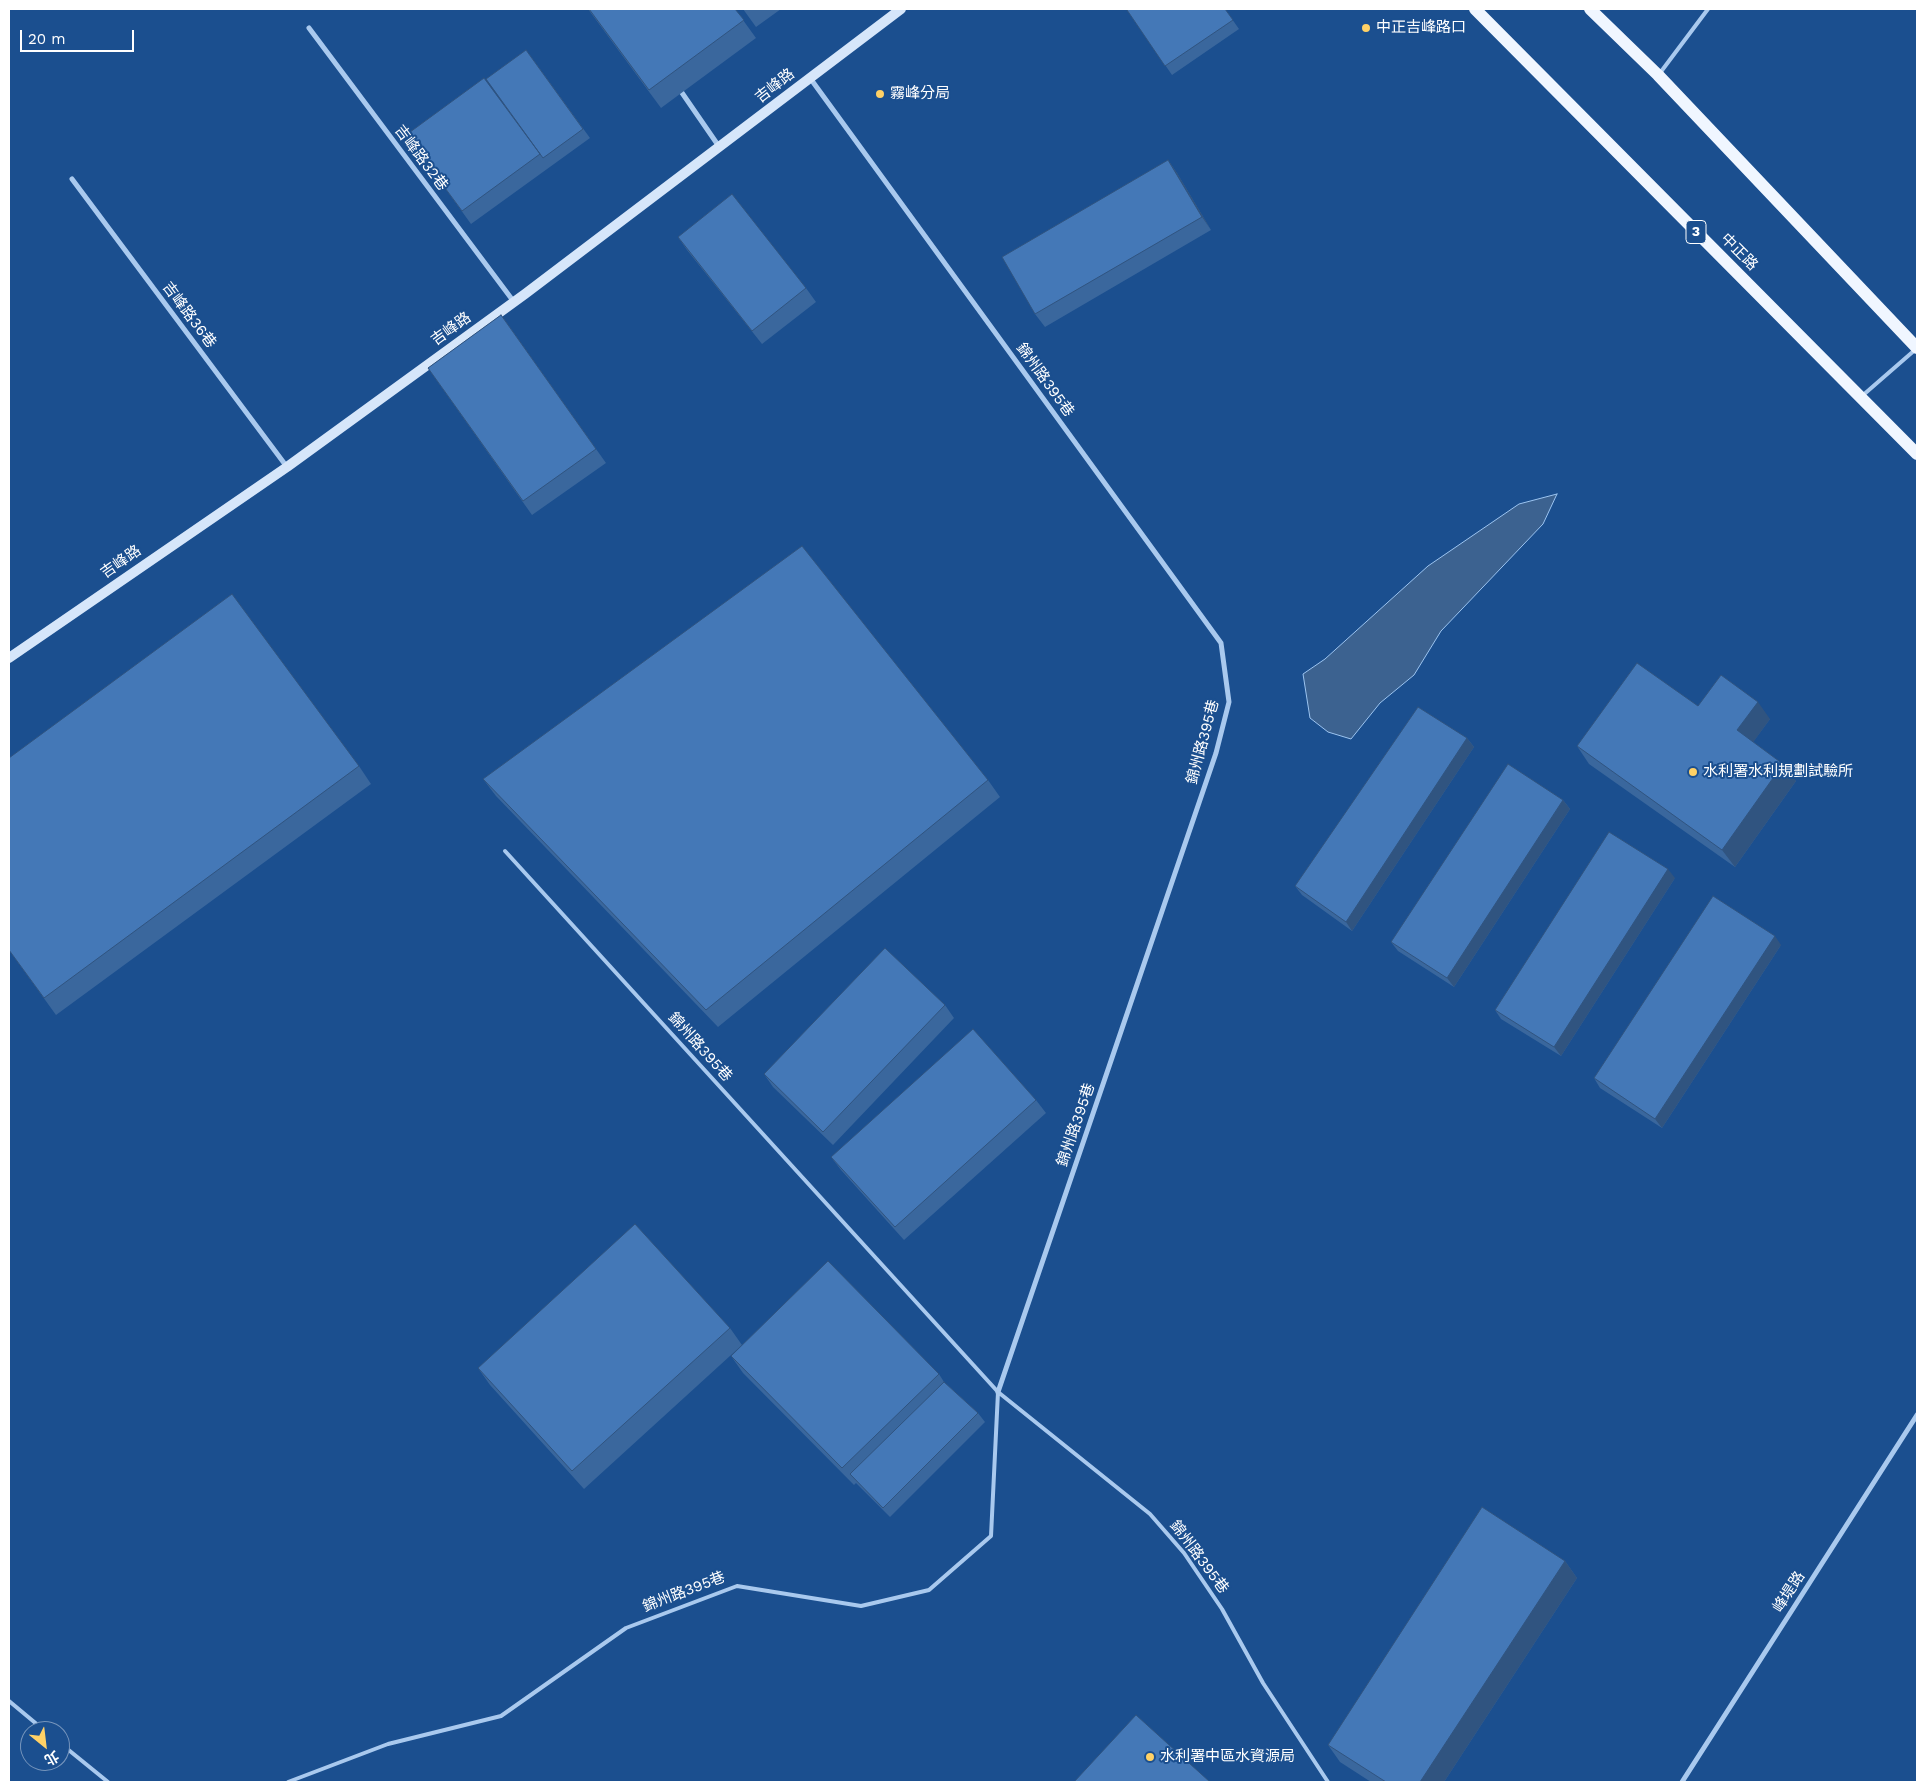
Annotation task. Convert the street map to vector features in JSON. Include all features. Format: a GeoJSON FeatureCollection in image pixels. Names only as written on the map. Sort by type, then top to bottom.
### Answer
{"type":"FeatureCollection","features":[{"type":"Feature","properties":{"kind":"main road","name":"中正路"},"geometry":{"type":"LineString","coordinates":[[1475,9],[1917,454]]}},
{"type":"Feature","properties":{"kind":"main road"},"geometry":{"type":"LineString","coordinates":[[1590,9],[1658,75],[1917,348]]}},
{"type":"Feature","properties":{"kind":"street","name":"吉峰路"},"geometry":{"type":"LineString","coordinates":[[9,658],[287,467],[514,302],[720,148],[901,9]]}},
{"type":"Feature","properties":{"kind":"street","name":"吉峰路32巷"},"geometry":{"type":"LineString","coordinates":[[309,28],[514,302]]}},
{"type":"Feature","properties":{"kind":"street","name":"錦州路395巷"},"geometry":{"type":"LineString","coordinates":[[810,78],[1221,643],[1230,702],[1216,753],[998,1392]]}},
{"type":"Feature","properties":{"kind":"street"},"geometry":{"type":"LineString","coordinates":[[674,82],[720,148]]}},
{"type":"Feature","properties":{"kind":"street","name":"吉峰路36巷"},"geometry":{"type":"LineString","coordinates":[[72,179],[287,467]]}},
{"type":"Feature","properties":{"kind":"street","name":"峰堤路"},"geometry":{"type":"LineString","coordinates":[[1682,1782],[1917,1415]]}},
{"type":"Feature","properties":{"kind":"lane"},"geometry":{"type":"LineString","coordinates":[[1658,75],[1708,9]]}},
{"type":"Feature","properties":{"kind":"lane"},"geometry":{"type":"LineString","coordinates":[[1860,398],[1917,348]]}},
{"type":"Feature","properties":{"kind":"lane","name":"錦州路395巷"},"geometry":{"type":"LineString","coordinates":[[504,852],[998,1392],[1150,1514],[1184,1553],[1222,1609],[1262,1683],[1328,1782]]}},
{"type":"Feature","properties":{"kind":"lane","name":"錦州路395巷"},"geometry":{"type":"LineString","coordinates":[[288,1782],[388,1744],[501,1716],[626,1628],[737,1586],[861,1606],[929,1590],[991,1536],[998,1392]]}},
{"type":"Feature","properties":{"kind":"lane"},"geometry":{"type":"LineString","coordinates":[[9,1701],[33,1721]]}},
{"type":"Feature","properties":{"kind":"lane"},"geometry":{"type":"LineString","coordinates":[[70,1751],[108,1782]]}},
{"type":"Feature","properties":{"kind":"water"},"geometry":{"type":"Polygon","coordinates":[[[1557,494],[1543,524],[1441,631],[1414,675],[1380,703],[1351,739],[1328,732],[1310,718],[1303,674],[1325,659],[1428,566],[1519,504],[1557,494]]]}},
{"type":"Feature","properties":{"kind":"building"},"geometry":{"type":"Polygon","coordinates":[[[589,9],[735,9],[744,20],[649,90],[589,9]]]}},
{"type":"Feature","properties":{"kind":"building"},"geometry":{"type":"Polygon","coordinates":[[[1225,9],[1233,20],[1165,66],[1127,10],[1225,9]]]}},
{"type":"Feature","properties":{"kind":"building"},"geometry":{"type":"Polygon","coordinates":[[[526,50],[583,129],[543,158],[486,79],[526,50]]]}},
{"type":"Feature","properties":{"kind":"building"},"geometry":{"type":"Polygon","coordinates":[[[484,78],[540,154],[462,211],[406,135],[484,78]]]}},
{"type":"Feature","properties":{"kind":"building"},"geometry":{"type":"Polygon","coordinates":[[[1168,160],[1202,217],[1035,314],[1002,257],[1168,160]]]}},
{"type":"Feature","properties":{"kind":"building"},"geometry":{"type":"Polygon","coordinates":[[[732,194],[806,288],[752,331],[678,237],[732,194]]]}},
{"type":"Feature","properties":{"kind":"building"},"geometry":{"type":"Polygon","coordinates":[[[501,315],[596,449],[523,501],[428,368],[501,315]]]}},
{"type":"Feature","properties":{"kind":"building"},"geometry":{"type":"Polygon","coordinates":[[[802,546],[988,780],[706,1010],[483,779],[802,546]]]}},
{"type":"Feature","properties":{"kind":"building"},"geometry":{"type":"Polygon","coordinates":[[[232,594],[359,766],[44,998],[9,950],[9,758],[232,594]]]}},
{"type":"Feature","properties":{"kind":"building","name":"水利署水利規劃試驗所"},"geometry":{"type":"Polygon","coordinates":[[[1637,663],[1698,706],[1721,675],[1758,702],[1737,730],[1783,764],[1722,850],[1577,746],[1637,663]]]}},
{"type":"Feature","properties":{"kind":"building"},"geometry":{"type":"Polygon","coordinates":[[[1418,707],[1467,738],[1346,922],[1295,886],[1418,707]]]}},
{"type":"Feature","properties":{"kind":"building"},"geometry":{"type":"Polygon","coordinates":[[[1508,764],[1563,800],[1447,978],[1391,942],[1508,764]]]}},
{"type":"Feature","properties":{"kind":"building"},"geometry":{"type":"Polygon","coordinates":[[[1609,832],[1668,869],[1554,1047],[1495,1010],[1609,832]]]}},
{"type":"Feature","properties":{"kind":"building"},"geometry":{"type":"Polygon","coordinates":[[[1713,896],[1775,936],[1655,1119],[1594,1078],[1713,896]]]}},
{"type":"Feature","properties":{"kind":"building"},"geometry":{"type":"Polygon","coordinates":[[[885,948],[945,1005],[823,1132],[764,1074],[885,948]]]}},
{"type":"Feature","properties":{"kind":"building"},"geometry":{"type":"Polygon","coordinates":[[[973,1029],[1036,1100],[895,1227],[831,1157],[973,1029]]]}},
{"type":"Feature","properties":{"kind":"building"},"geometry":{"type":"Polygon","coordinates":[[[635,1224],[730,1328],[572,1471],[478,1368],[635,1224]]]}},
{"type":"Feature","properties":{"kind":"building"},"geometry":{"type":"Polygon","coordinates":[[[828,1261],[939,1374],[842,1468],[731,1356],[828,1261]]]}},
{"type":"Feature","properties":{"kind":"building"},"geometry":{"type":"Polygon","coordinates":[[[944,1382],[978,1413],[883,1508],[850,1474],[944,1382]]]}},
{"type":"Feature","properties":{"kind":"building"},"geometry":{"type":"Polygon","coordinates":[[[1482,1507],[1565,1561],[1420,1782],[1386,1782],[1328,1745],[1482,1507]]]}},
{"type":"Feature","properties":{"kind":"building"},"geometry":{"type":"Polygon","coordinates":[[[1136,1715],[1210,1782],[1074,1782],[1136,1715]]]}},
{"type":"Feature","properties":{"kind":"place","name":"中正吉峰路口"},"geometry":{"type":"Point","coordinates":[1366,28]}},
{"type":"Feature","properties":{"kind":"place","name":"霧峰分局"},"geometry":{"type":"Point","coordinates":[880,94]}},
{"type":"Feature","properties":{"kind":"place","name":"水利署水利規劃試驗所"},"geometry":{"type":"Point","coordinates":[1693,772]}},
{"type":"Feature","properties":{"kind":"place","name":"水利署中區水資源局"},"geometry":{"type":"Point","coordinates":[1150,1757]}}]}
